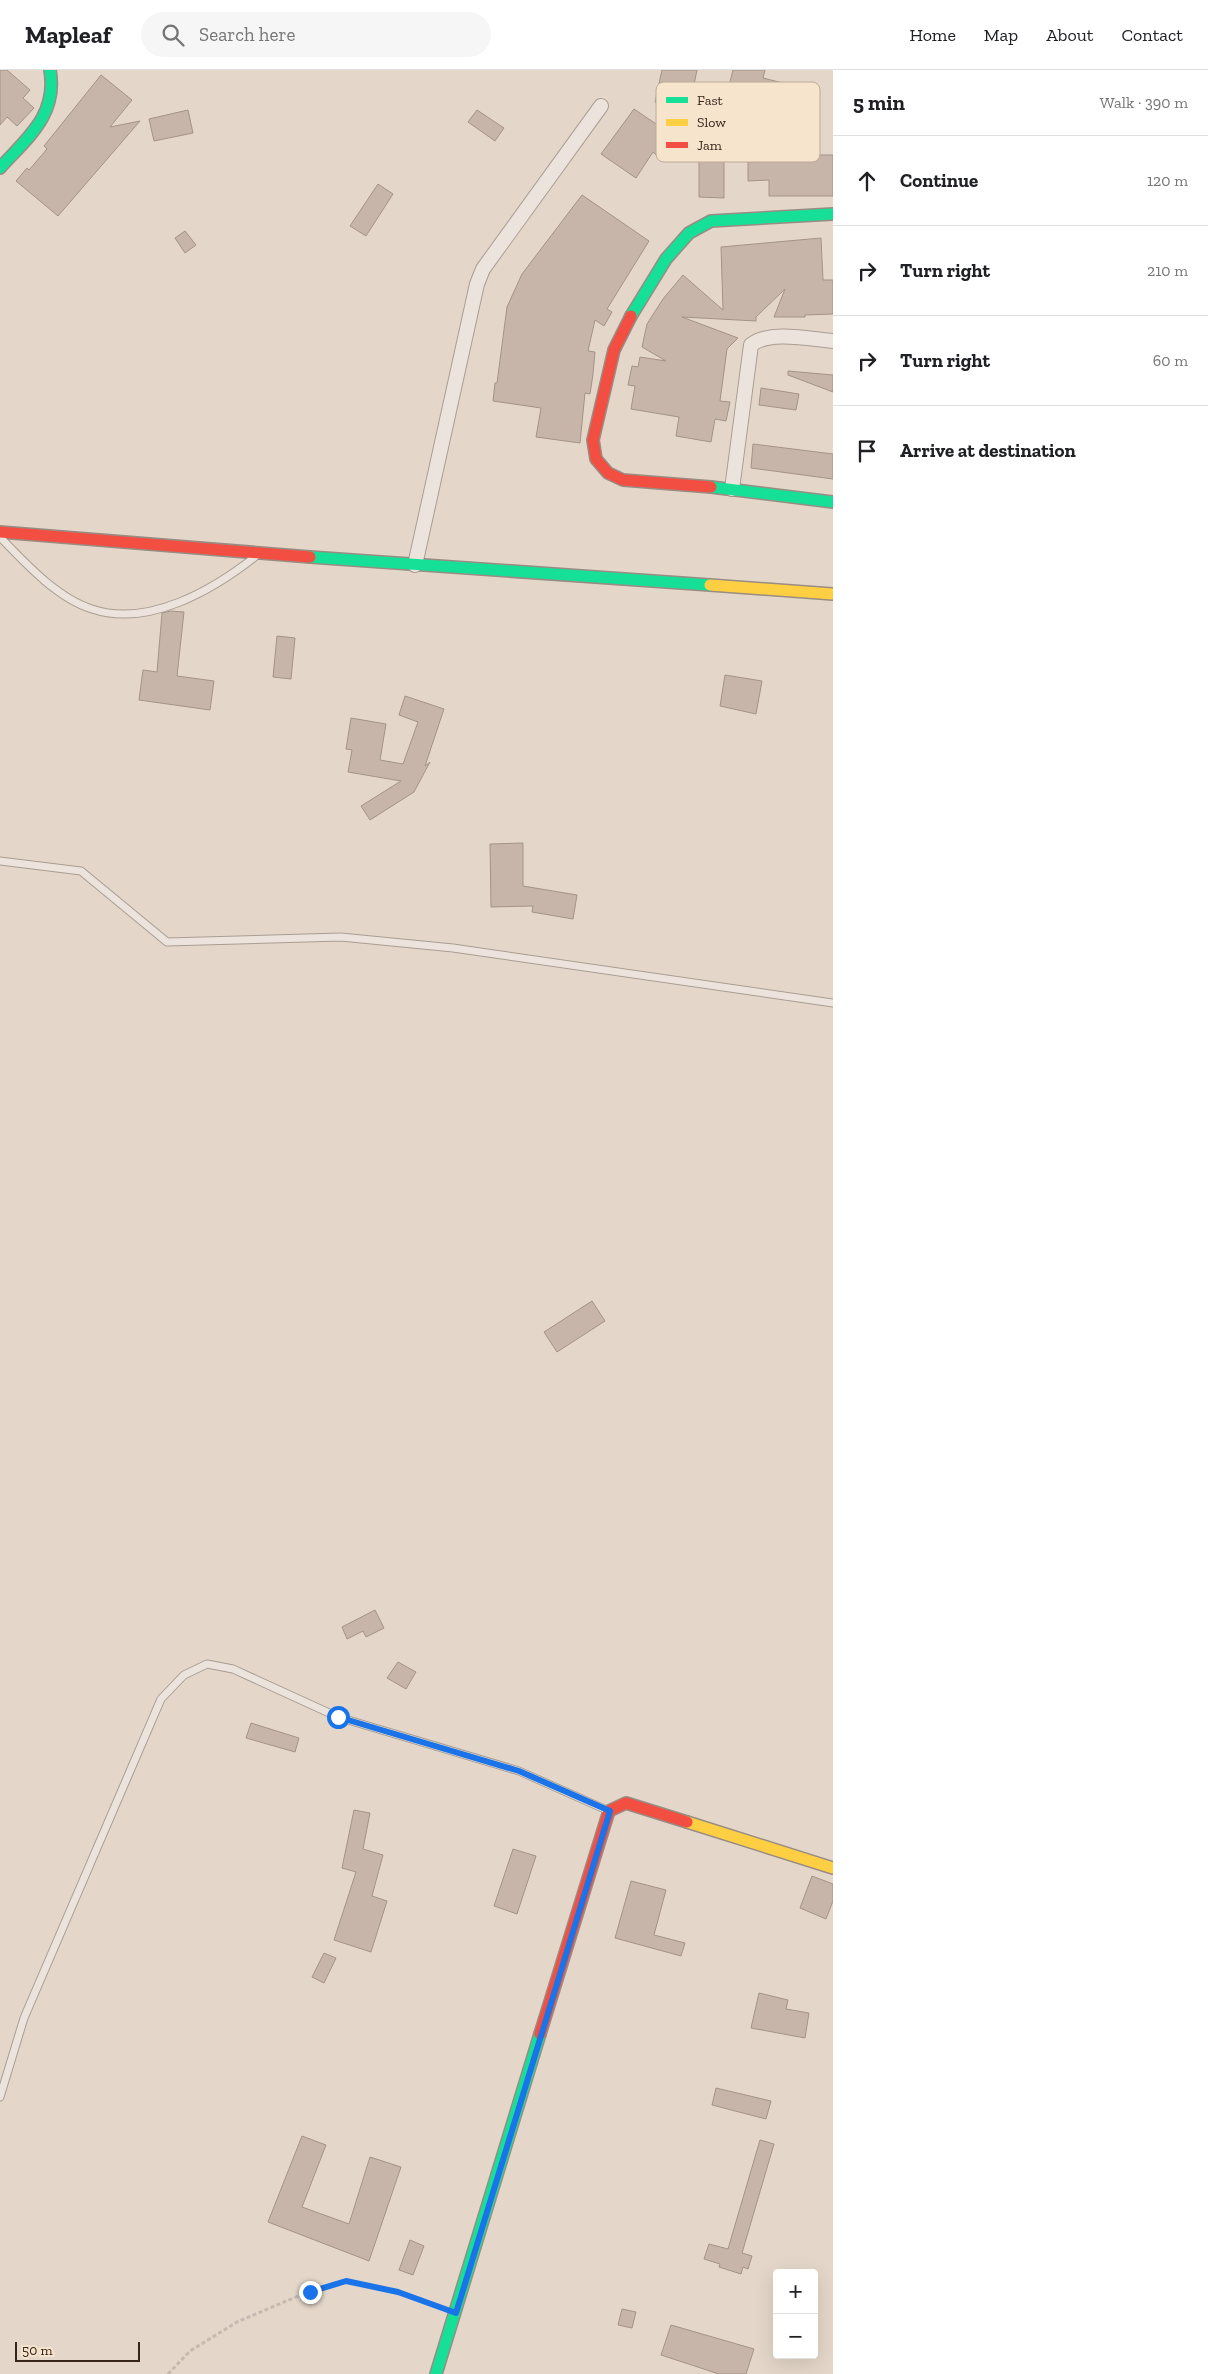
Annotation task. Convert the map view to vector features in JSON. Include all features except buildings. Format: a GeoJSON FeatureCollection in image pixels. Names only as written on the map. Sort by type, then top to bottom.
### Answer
{"type":"FeatureCollection","features":[{"type":"Feature","properties":{"kind":"street"},"geometry":{"type":"LineString","coordinates":[[0,168],[44,118],[53,100],[54,82],[50,70]]}},
{"type":"Feature","properties":{"kind":"street"},"geometry":{"type":"LineString","coordinates":[[415,565],[476,284],[483,269],[601,106]]}},
{"type":"Feature","properties":{"kind":"street"},"geometry":{"type":"LineString","coordinates":[[833,214],[711,221],[689,232],[666,259],[637,304],[614,350],[593,440],[596,459],[608,473],[622,480],[732,489],[833,502]]}},
{"type":"Feature","properties":{"kind":"street"},"geometry":{"type":"LineString","coordinates":[[732,489],[751,345],[758,339],[768,336],[833,341]]}},
{"type":"Feature","properties":{"kind":"street"},"geometry":{"type":"LineString","coordinates":[[0,532],[415,565],[833,594]]}},
{"type":"Feature","properties":{"kind":"street"},"geometry":{"type":"LineString","coordinates":[[436,2374],[610,1811],[626,1803],[833,1868]]}},
{"type":"Feature","properties":{"kind":"lane"},"geometry":{"type":"LineString","coordinates":[[0,537],[26,565],[56,590],[92,609],[116,614],[175,606],[244,565],[259,553]]}},
{"type":"Feature","properties":{"kind":"lane"},"geometry":{"type":"LineString","coordinates":[[0,862],[81,871],[167,942],[340,937],[453,948],[833,1003]]}},
{"type":"Feature","properties":{"kind":"lane"},"geometry":{"type":"LineString","coordinates":[[0,2097],[24,2018],[161,1700],[184,1675],[208,1664],[232,1669],[338,1717],[519,1771],[610,1811]]}},
{"type":"Feature","properties":{"kind":"path"},"geometry":{"type":"LineString","coordinates":[[168,2374],[190,2351],[236,2322],[310,2292],[346,2281],[398,2292],[456,2313]]}},
{"type":"Feature","properties":{"kind":"traffic: fast"},"geometry":{"type":"LineString","coordinates":[[0,168],[30,136],[45,113],[51,86],[50,70]]}},
{"type":"Feature","properties":{"kind":"traffic: fast"},"geometry":{"type":"LineString","coordinates":[[631,316],[666,259],[689,233],[711,221],[833,214]]}},
{"type":"Feature","properties":{"kind":"traffic: fast"},"geometry":{"type":"LineString","coordinates":[[711,487],[833,502]]}},
{"type":"Feature","properties":{"kind":"traffic: fast"},"geometry":{"type":"LineString","coordinates":[[310,557],[710,585]]}},
{"type":"Feature","properties":{"kind":"traffic: fast"},"geometry":{"type":"LineString","coordinates":[[436,2374],[540,2034]]}},
{"type":"Feature","properties":{"kind":"traffic: slow"},"geometry":{"type":"LineString","coordinates":[[710,585],[833,594]]}},
{"type":"Feature","properties":{"kind":"traffic: slow"},"geometry":{"type":"LineString","coordinates":[[687,1822],[833,1868]]}},
{"type":"Feature","properties":{"kind":"traffic: jam"},"geometry":{"type":"LineString","coordinates":[[631,316],[614,350],[593,440],[596,459],[608,473],[623,480],[711,487]]}},
{"type":"Feature","properties":{"kind":"traffic: jam"},"geometry":{"type":"LineString","coordinates":[[0,532],[310,557]]}},
{"type":"Feature","properties":{"kind":"traffic: jam"},"geometry":{"type":"LineString","coordinates":[[540,2034],[609,1811],[626,1803],[687,1822]]}},
{"type":"Feature","properties":{"kind":"route"},"geometry":{"type":"LineString","coordinates":[[310,2292],[346,2281],[398,2292],[456,2313],[610,1811],[519,1771],[338,1717]]}}]}
